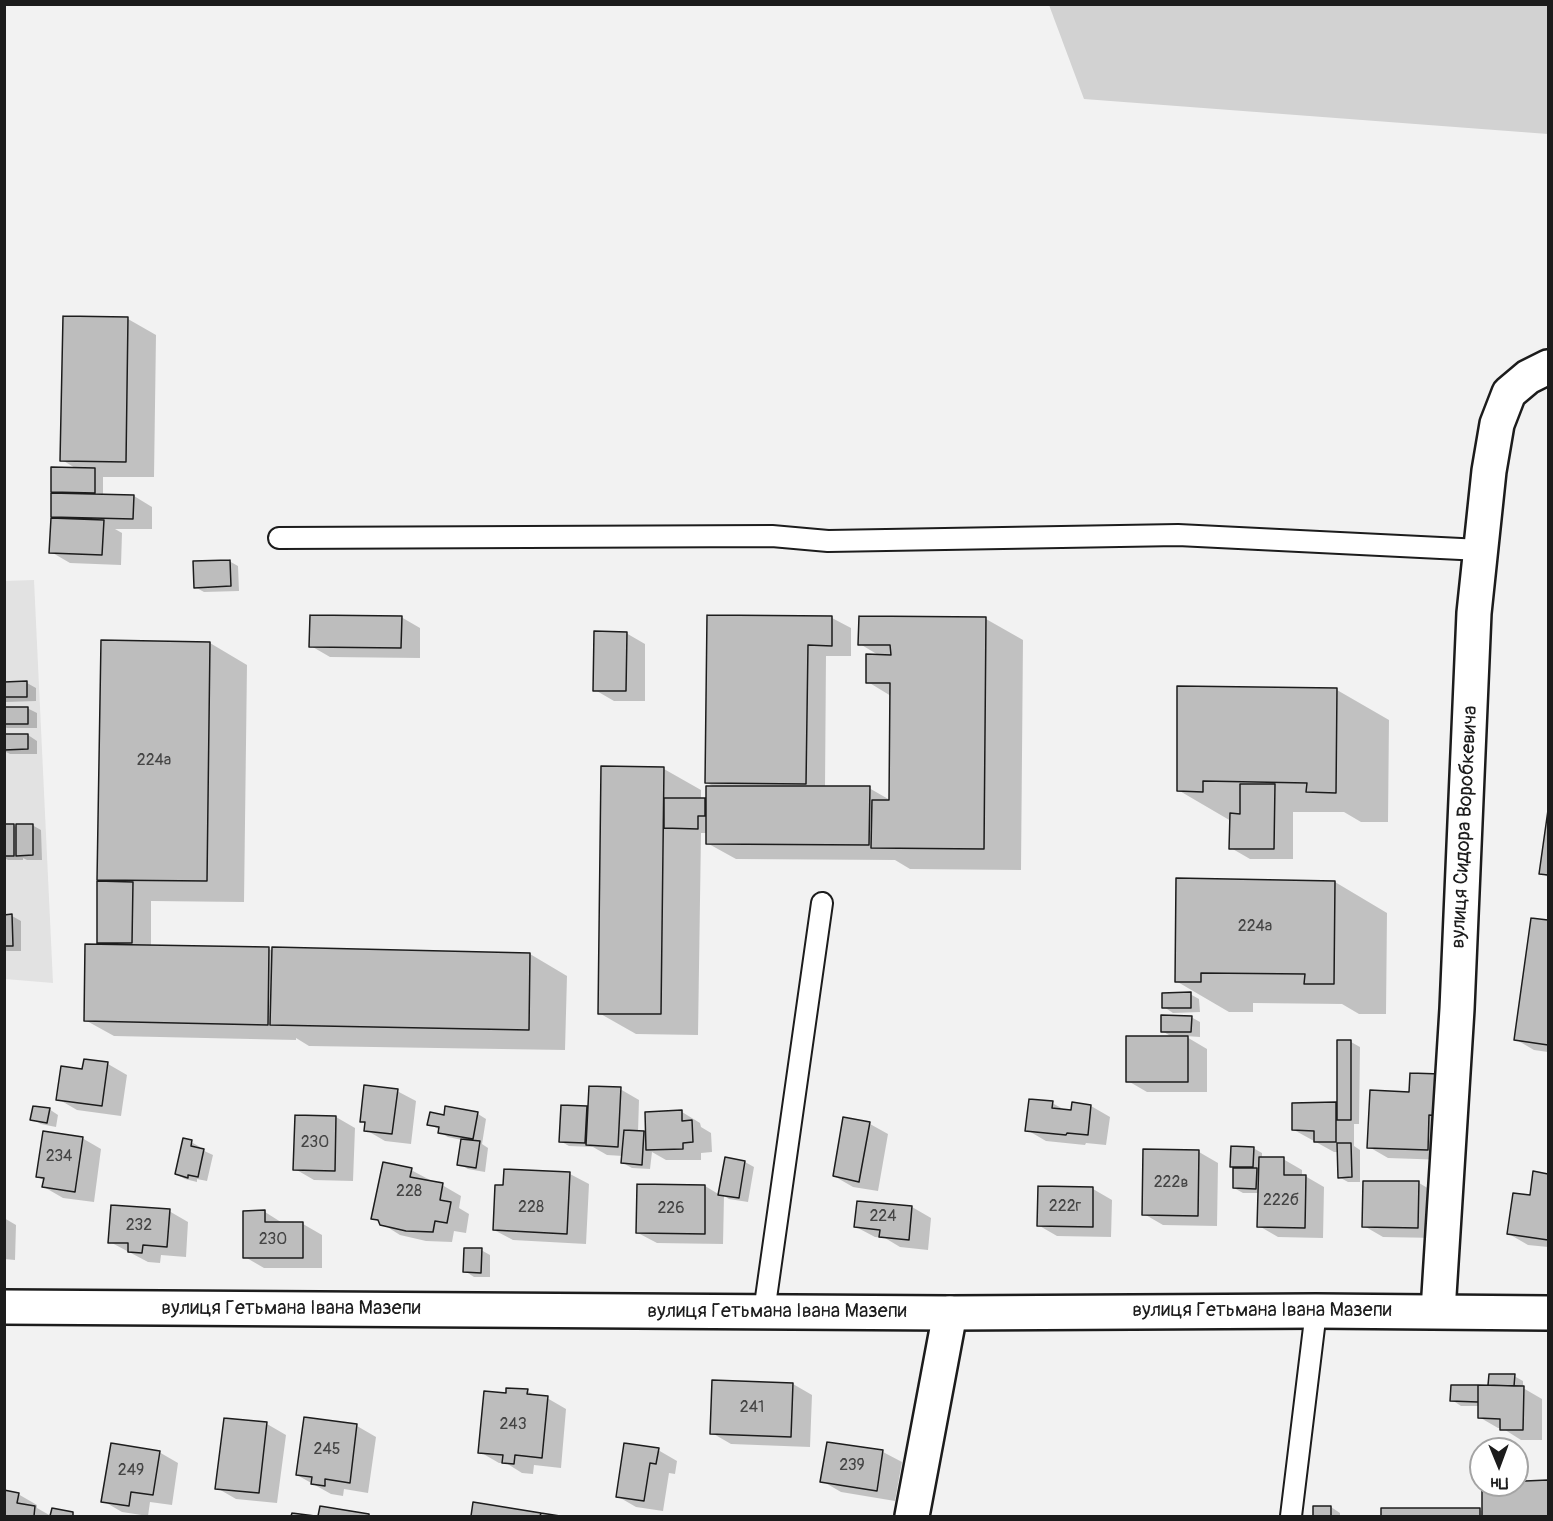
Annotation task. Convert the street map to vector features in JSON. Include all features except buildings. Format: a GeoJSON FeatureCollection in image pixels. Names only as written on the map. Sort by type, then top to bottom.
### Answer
{"type":"FeatureCollection","features":[{"type":"Feature","properties":{"kind":"main road","name":"вулиця Сидора Воробкевича"},"geometry":{"type":"LineString","coordinates":[[1438,1311],[1456,1009],[1474,613],[1490,471],[1497,424],[1509,393],[1528,377],[1548,367]]}},
{"type":"Feature","properties":{"kind":"main road","name":"вулиця Гетьмана Івана Мазепи"},"geometry":{"type":"LineString","coordinates":[[4,1307],[950,1313],[1548,1312]]}},
{"type":"Feature","properties":{"kind":"main road"},"geometry":{"type":"LineString","coordinates":[[912,1516],[950,1313]]}},
{"type":"Feature","properties":{"kind":"lane"},"geometry":{"type":"LineString","coordinates":[[279,538],[772,536],[828,541],[1178,535],[1481,550]]}},
{"type":"Feature","properties":{"kind":"lane"},"geometry":{"type":"LineString","coordinates":[[764,1312],[822,903]]}},
{"type":"Feature","properties":{"kind":"lane"},"geometry":{"type":"LineString","coordinates":[[1292,1516],[1316,1311]]}},
{"type":"Feature","properties":{"kind":"shaded area"},"geometry":{"type":"Polygon","coordinates":[[[1049,5],[1548,5],[1548,134],[1084,99],[1049,5]]]}},
{"type":"Feature","properties":{"kind":"shaded area"},"geometry":{"type":"Polygon","coordinates":[[[34,580],[53,983],[5,979],[4,581],[34,580]]]}}]}
